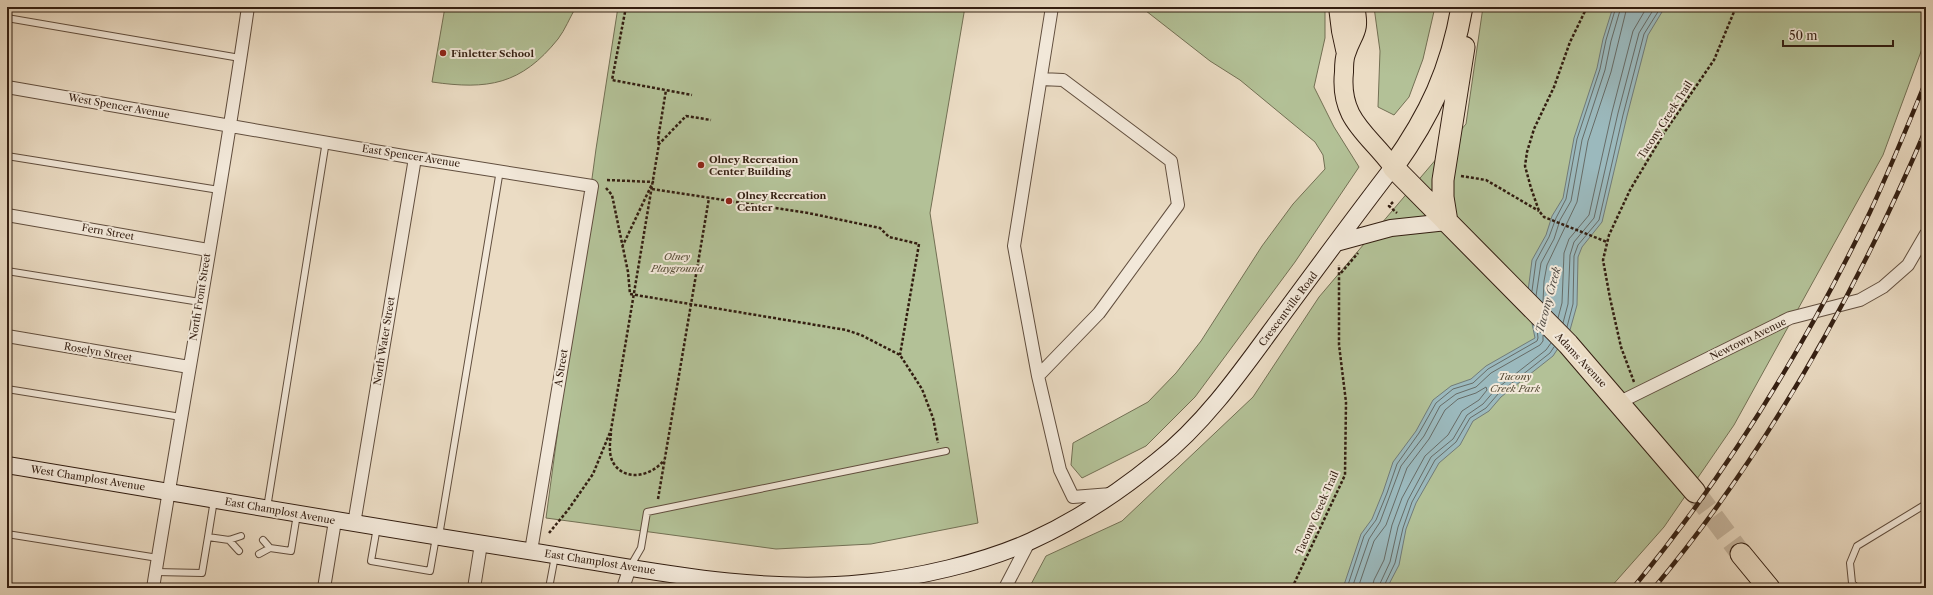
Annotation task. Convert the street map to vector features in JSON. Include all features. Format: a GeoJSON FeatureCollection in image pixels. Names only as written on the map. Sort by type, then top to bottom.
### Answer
{"type":"FeatureCollection","features":[{"type":"Feature","properties":{"kind":"highway","name":"Crescentville Road"},"geometry":{"type":"LineString","coordinates":[[1393,167],[1414,138],[1436,97],[1451,55],[1462,7]]}},
{"type":"Feature","properties":{"kind":"highway"},"geometry":{"type":"LineString","coordinates":[[1447,222],[1443,197],[1443,180],[1466,37],[1469,7]]}},
{"type":"Feature","properties":{"kind":"highway","name":"Adams Avenue"},"geometry":{"type":"LineString","coordinates":[[1393,167],[1503,280],[1568,344],[1620,402],[1695,492]]}},
{"type":"Feature","properties":{"kind":"highway"},"geometry":{"type":"LineString","coordinates":[[1741,554],[1769,588]]}},
{"type":"Feature","properties":{"kind":"main road"},"geometry":{"type":"LineString","coordinates":[[1338,7],[1346,54],[1343,91],[1350,116],[1393,167]]}},
{"type":"Feature","properties":{"kind":"main road"},"geometry":{"type":"LineString","coordinates":[[1346,54],[1357,33],[1355,7]]}},
{"type":"Feature","properties":{"kind":"street","name":"North Front Street"},"geometry":{"type":"LineString","coordinates":[[155,588],[158,558],[208,250],[231,124],[248,7]]}},
{"type":"Feature","properties":{"kind":"street"},"geometry":{"type":"LineString","coordinates":[[1052,7],[1014,246],[1038,376],[1060,470],[1072,497],[1111,494]]}},
{"type":"Feature","properties":{"kind":"street"},"geometry":{"type":"LineString","coordinates":[[1038,376],[1099,313],[1178,205],[1171,161],[1063,80],[1041,79]]}},
{"type":"Feature","properties":{"kind":"street","name":"West Spencer Avenue"},"geometry":{"type":"LineString","coordinates":[[7,87],[231,124]]}},
{"type":"Feature","properties":{"kind":"street","name":"East Spencer Avenue"},"geometry":{"type":"LineString","coordinates":[[231,124],[415,158],[500,170],[592,186]]}},
{"type":"Feature","properties":{"kind":"street","name":"North Water Street"},"geometry":{"type":"LineString","coordinates":[[354,524],[415,158]]}},
{"type":"Feature","properties":{"kind":"street","name":"Crescentville Road"},"geometry":{"type":"LineString","coordinates":[[1029,542],[1077,516],[1111,494],[1158,460],[1195,426],[1243,369],[1393,167]]}},
{"type":"Feature","properties":{"kind":"street","name":"A Street"},"geometry":{"type":"LineString","coordinates":[[531,551],[592,186]]}},
{"type":"Feature","properties":{"kind":"street","name":"Fern Street"},"geometry":{"type":"LineString","coordinates":[[7,215],[208,250]]}},
{"type":"Feature","properties":{"kind":"street"},"geometry":{"type":"LineString","coordinates":[[1336,243],[1391,228],[1447,222]]}},
{"type":"Feature","properties":{"kind":"street","name":"Newtown Avenue"},"geometry":{"type":"LineString","coordinates":[[1620,402],[1790,318],[1860,300],[1883,287],[1908,265],[1926,234]]}},
{"type":"Feature","properties":{"kind":"street","name":"Roselyn Street"},"geometry":{"type":"LineString","coordinates":[[7,336],[189,367]]}},
{"type":"Feature","properties":{"kind":"street","name":"West Champlost Avenue"},"geometry":{"type":"LineString","coordinates":[[7,465],[169,491]]}},
{"type":"Feature","properties":{"kind":"street","name":"East Champlost Avenue"},"geometry":{"type":"LineString","coordinates":[[169,491],[335,521],[630,566],[697,580],[772,587],[867,583],[909,576],[960,565],[1029,542]]}},
{"type":"Feature","properties":{"kind":"street"},"geometry":{"type":"LineString","coordinates":[[324,588],[335,521]]}},
{"type":"Feature","properties":{"kind":"street"},"geometry":{"type":"LineString","coordinates":[[1005,588],[1029,542]]}},
{"type":"Feature","properties":{"kind":"street"},"geometry":{"type":"LineString","coordinates":[[474,588],[481,544]]}},
{"type":"Feature","properties":{"kind":"street"},"geometry":{"type":"LineString","coordinates":[[623,588],[630,566]]}},
{"type":"Feature","properties":{"kind":"lane"},"geometry":{"type":"LineString","coordinates":[[7,18],[240,58]]}},
{"type":"Feature","properties":{"kind":"lane"},"geometry":{"type":"LineString","coordinates":[[267,508],[326,141]]}},
{"type":"Feature","properties":{"kind":"lane"},"geometry":{"type":"LineString","coordinates":[[7,156],[219,190]]}},
{"type":"Feature","properties":{"kind":"lane"},"geometry":{"type":"LineString","coordinates":[[377,527],[371,561],[430,571],[438,537],[500,170]]}},
{"type":"Feature","properties":{"kind":"lane"},"geometry":{"type":"LineString","coordinates":[[7,271],[200,302]]}},
{"type":"Feature","properties":{"kind":"lane"},"geometry":{"type":"LineString","coordinates":[[7,389],[181,417]]}},
{"type":"Feature","properties":{"kind":"lane"},"geometry":{"type":"LineString","coordinates":[[630,566],[641,548],[647,512],[946,451]]}},
{"type":"Feature","properties":{"kind":"lane"},"geometry":{"type":"LineString","coordinates":[[156,572],[202,573],[214,499]]}},
{"type":"Feature","properties":{"kind":"lane"},"geometry":{"type":"LineString","coordinates":[[1857,588],[1852,583],[1850,563],[1857,546],[1926,504]]}},
{"type":"Feature","properties":{"kind":"lane"},"geometry":{"type":"LineString","coordinates":[[262,543],[270,548],[291,551],[297,514]]}},
{"type":"Feature","properties":{"kind":"lane"},"geometry":{"type":"LineString","coordinates":[[7,534],[158,558]]}},
{"type":"Feature","properties":{"kind":"lane"},"geometry":{"type":"LineString","coordinates":[[208,537],[229,540],[240,539]]}},
{"type":"Feature","properties":{"kind":"lane"},"geometry":{"type":"LineString","coordinates":[[229,540],[240,551]]}},
{"type":"Feature","properties":{"kind":"lane"},"geometry":{"type":"LineString","coordinates":[[259,554],[270,548]]}},
{"type":"Feature","properties":{"kind":"lane"},"geometry":{"type":"LineString","coordinates":[[549,588],[555,555]]}},
{"type":"Feature","properties":{"kind":"path"},"geometry":{"type":"LineString","coordinates":[[626,7],[612,80],[692,95]]}},
{"type":"Feature","properties":{"kind":"path"},"geometry":{"type":"LineString","coordinates":[[1539,211],[1526,166],[1527,152],[1534,129],[1554,87],[1570,42],[1587,7]]}},
{"type":"Feature","properties":{"kind":"path","name":"Tacony Creek Trail"},"geometry":{"type":"LineString","coordinates":[[1639,393],[1621,347],[1610,298],[1604,260],[1607,242],[1630,190],[1664,133],[1714,60],[1736,7]]}},
{"type":"Feature","properties":{"kind":"path"},"geometry":{"type":"LineString","coordinates":[[666,90],[652,189],[611,430],[610,448],[613,463],[623,473],[635,475],[645,474],[660,465],[666,458]]}},
{"type":"Feature","properties":{"kind":"path"},"geometry":{"type":"LineString","coordinates":[[659,144],[686,116],[711,120]]}},
{"type":"Feature","properties":{"kind":"path"},"geometry":{"type":"LineString","coordinates":[[1458,176],[1486,180],[1539,211],[1544,217],[1607,242]]}},
{"type":"Feature","properties":{"kind":"path"},"geometry":{"type":"LineString","coordinates":[[606,180],[652,182]]}},
{"type":"Feature","properties":{"kind":"path"},"geometry":{"type":"LineString","coordinates":[[623,246],[652,182]]}},
{"type":"Feature","properties":{"kind":"path"},"geometry":{"type":"LineString","coordinates":[[606,188],[612,195],[628,272],[630,294],[846,330],[861,335],[900,355],[922,389],[933,418],[940,452]]}},
{"type":"Feature","properties":{"kind":"path"},"geometry":{"type":"LineString","coordinates":[[652,189],[808,213],[880,228],[889,237],[919,244],[900,355]]}},
{"type":"Feature","properties":{"kind":"path"},"geometry":{"type":"LineString","coordinates":[[656,510],[709,198]]}},
{"type":"Feature","properties":{"kind":"path"},"geometry":{"type":"LineString","coordinates":[[1393,202],[1389,206],[1401,216]]}},
{"type":"Feature","properties":{"kind":"path","name":"Tacony Creek Trail"},"geometry":{"type":"LineString","coordinates":[[1292,588],[1345,475],[1346,402],[1339,345],[1340,274]]}},
{"type":"Feature","properties":{"kind":"path"},"geometry":{"type":"LineString","coordinates":[[549,533],[568,510],[593,474],[611,430]]}},
{"type":"Feature","properties":{"kind":"green space"},"geometry":{"type":"Polygon","coordinates":[[[445,7],[576,7],[558,39],[531,66],[517,75],[502,81],[470,85],[432,82],[445,7]]]}},
{"type":"Feature","properties":{"kind":"green space","name":"Olney Recreation Center"},"geometry":{"type":"Polygon","coordinates":[[[618,7],[965,7],[930,213],[978,523],[871,544],[776,549],[546,518],[596,149],[618,7]]]}},
{"type":"Feature","properties":{"kind":"green space"},"geometry":{"type":"Polygon","coordinates":[[[1141,7],[1322,7],[1325,12],[1325,38],[1314,87],[1334,127],[1359,167],[1295,262],[1195,397],[1146,446],[1082,478],[1071,465],[1073,443],[1148,402],[1176,373],[1201,341],[1262,246],[1293,204],[1325,169],[1323,155],[1315,142],[1240,80],[1210,61],[1141,7]]]}},
{"type":"Feature","properties":{"kind":"green space"},"geometry":{"type":"Polygon","coordinates":[[[1374,7],[1435,7],[1423,59],[1409,97],[1394,115],[1378,107],[1380,51],[1374,7]]]}},
{"type":"Feature","properties":{"kind":"green space","name":"Tacony Creek Park"},"geometry":{"type":"Polygon","coordinates":[[[1483,7],[1926,7],[1926,38],[1883,155],[1734,425],[1664,527],[1610,588],[1029,588],[1046,556],[1122,521],[1253,397],[1319,297],[1466,124],[1483,7]]]}},
{"type":"Feature","properties":{"kind":"water","name":"Tacony Creek"},"geometry":{"type":"Polygon","coordinates":[[[1613,7],[1665,7],[1648,35],[1602,222],[1582,247],[1578,257],[1577,305],[1570,330],[1553,356],[1501,397],[1489,411],[1473,421],[1460,445],[1439,463],[1416,503],[1406,529],[1399,565],[1387,588],[1343,588],[1361,534],[1372,519],[1393,462],[1416,431],[1433,400],[1451,386],[1471,379],[1486,366],[1535,338],[1527,299],[1532,260],[1546,235],[1552,216],[1563,198],[1574,138],[1597,68],[1603,39],[1613,7]]]}},
{"type":"Feature","properties":{"kind":"tunnel"},"geometry":{"type":"LineString","coordinates":[[1695,492],[1741,554]]}},
{"type":"Feature","properties":{"kind":"railway"},"geometry":{"type":"LineString","coordinates":[[1633,588],[1668,545],[1701,500],[1763,407],[1792,359],[1819,311],[1870,212],[1926,81]]}},
{"type":"Feature","properties":{"kind":"railway"},"geometry":{"type":"LineString","coordinates":[[1654,588],[1696,535],[1735,481],[1807,368],[1870,250],[1926,129]]}},
{"type":"Feature","properties":{"kind":"place","name":"Finletter School"},"geometry":{"type":"Point","coordinates":[443,53]}},
{"type":"Feature","properties":{"kind":"place","name":"Olney Recreation Center Building"},"geometry":{"type":"Point","coordinates":[701,165]}},
{"type":"Feature","properties":{"kind":"place","name":"Olney Recreation Center"},"geometry":{"type":"Point","coordinates":[729,201]}},
{"type":"Feature","properties":{"kind":"park label","name":"Olney Playground"},"geometry":{"type":"Point","coordinates":[677,262]}}]}
